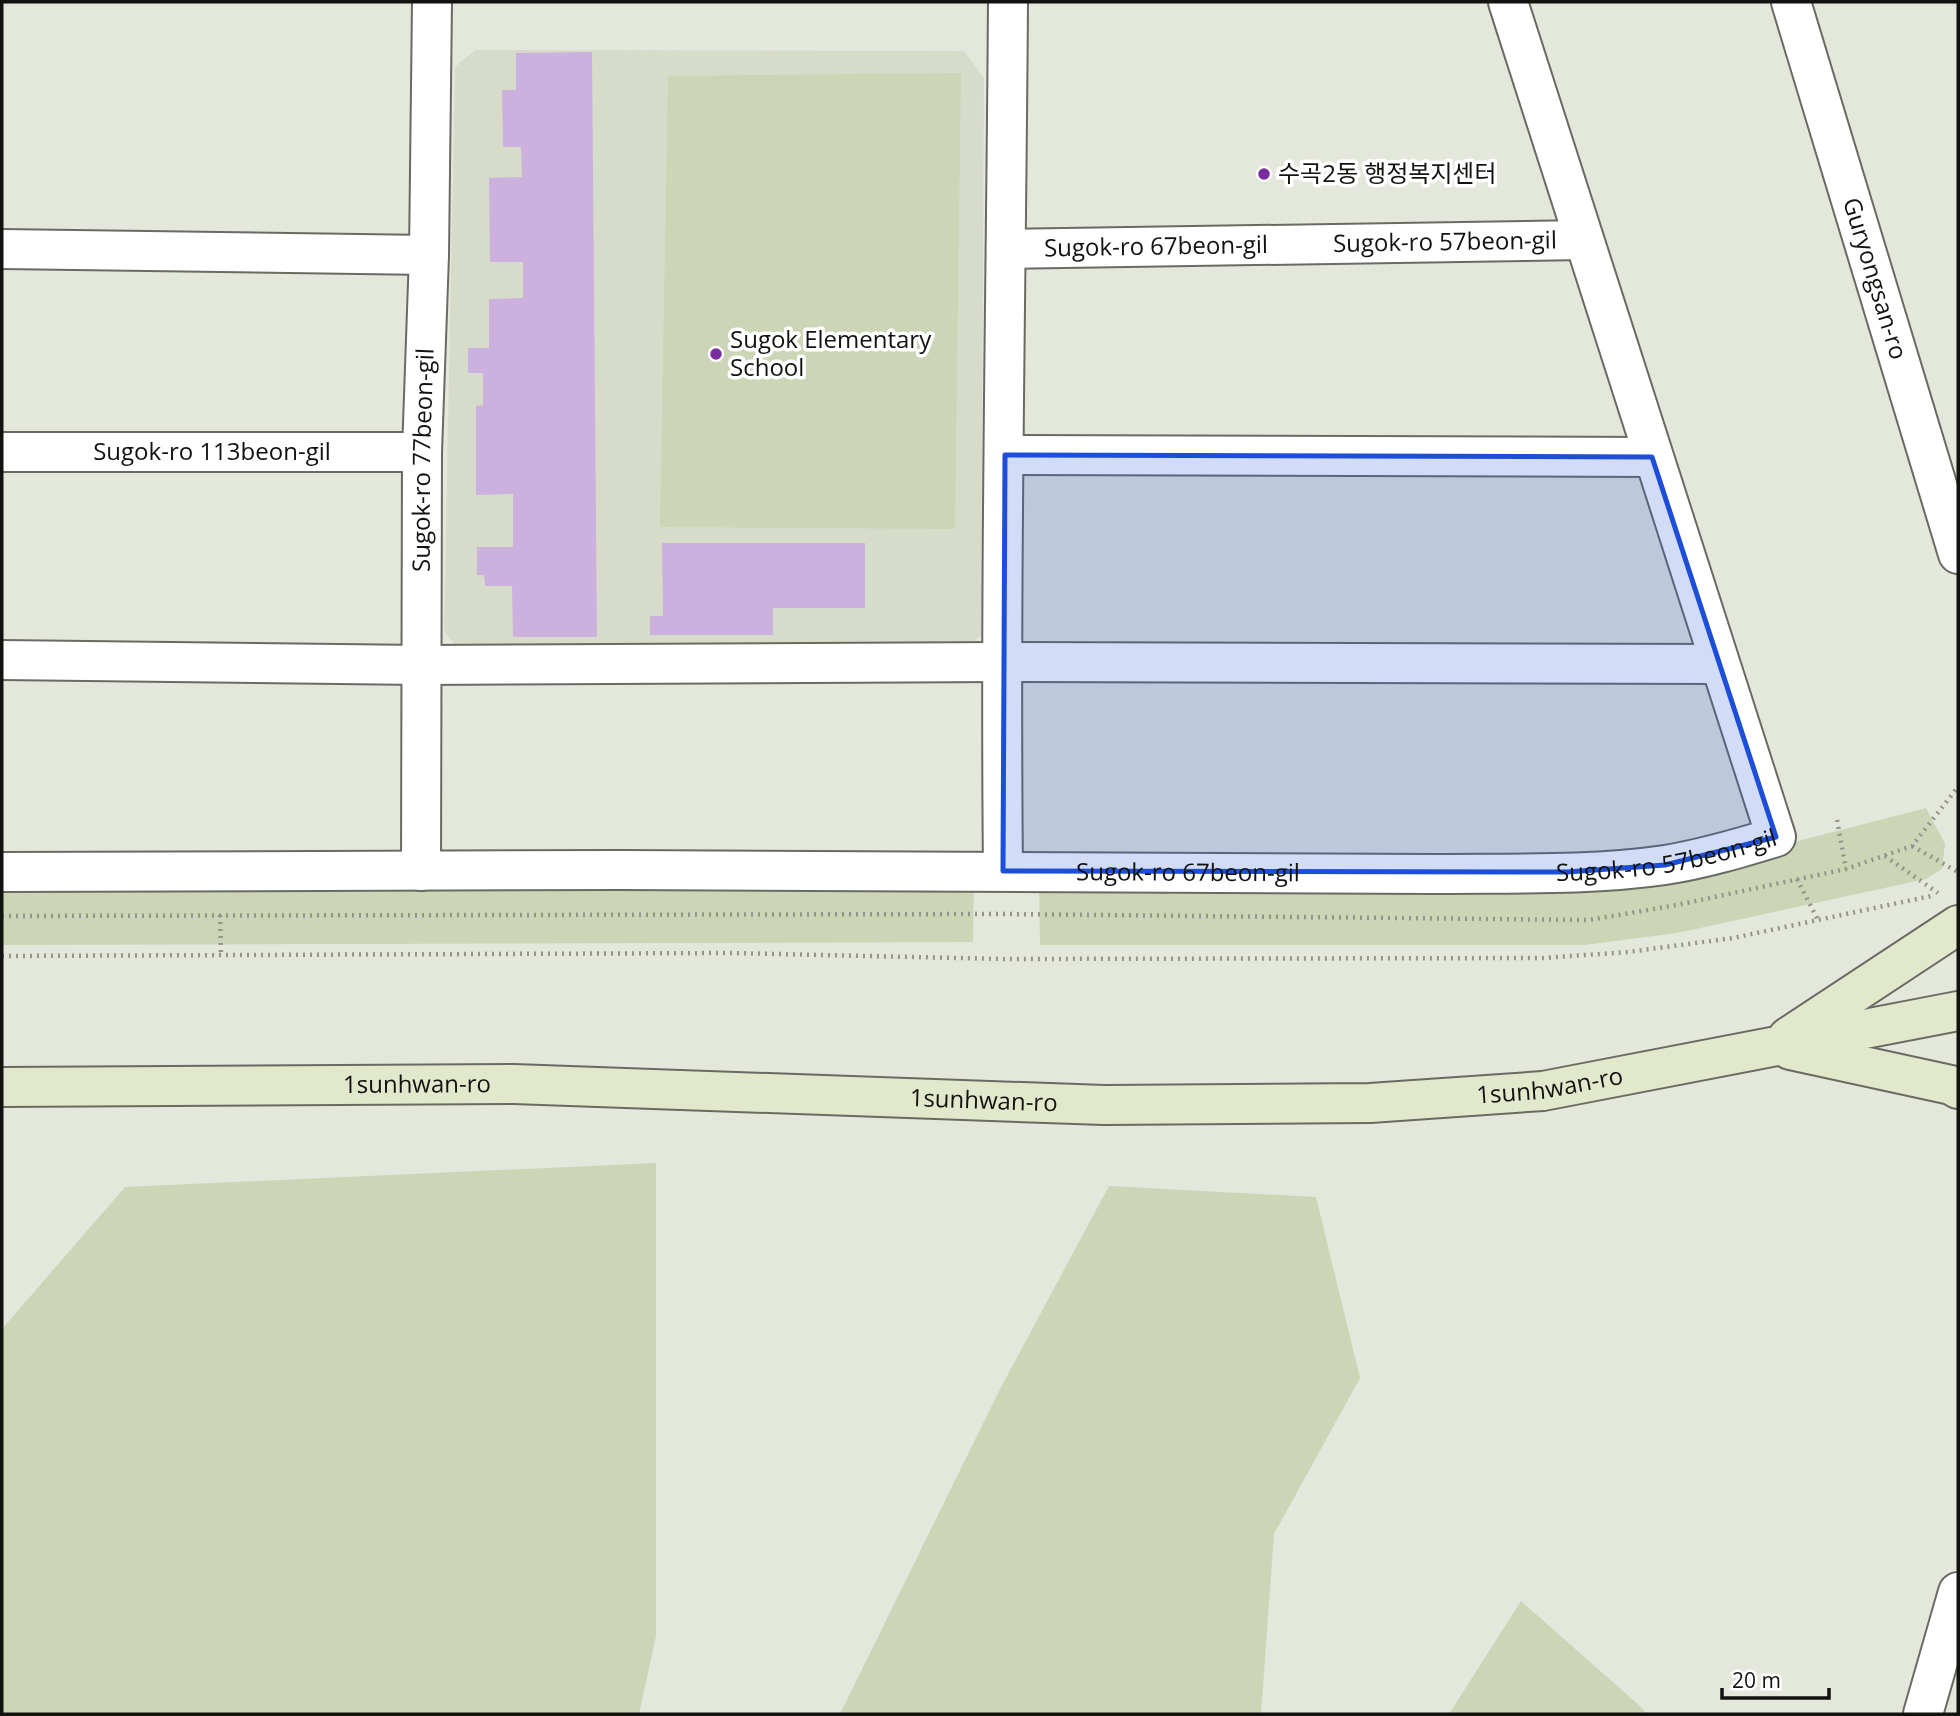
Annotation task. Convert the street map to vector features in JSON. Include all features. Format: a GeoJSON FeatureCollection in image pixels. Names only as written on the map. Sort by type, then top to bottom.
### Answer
{"type":"FeatureCollection","features":[{"type":"Feature","properties":{"kind":"main road"},"geometry":{"type":"LineString","coordinates":[[1774,1046],[1949,904]]}},
{"type":"Feature","properties":{"kind":"main road","name":"1sunhwan-ro"},"geometry":{"type":"LineString","coordinates":[[2,1087],[514,1084],[1104,1105],[1370,1103],[1543,1091],[1958,1011]]}},
{"type":"Feature","properties":{"kind":"main road"},"geometry":{"type":"LineString","coordinates":[[1774,1046],[1951,1085],[1958,1089]]}},
{"type":"Feature","properties":{"kind":"street","name":"Sugok-ro 77beon-gil"},"geometry":{"type":"LineString","coordinates":[[421,871],[422,452],[429,255],[432,2]]}},
{"type":"Feature","properties":{"kind":"street"},"geometry":{"type":"LineString","coordinates":[[1003,872],[1001,662],[1008,2]]}},
{"type":"Feature","properties":{"kind":"street","name":"Sugok-ro 57beon-gil"},"geometry":{"type":"LineString","coordinates":[[1373,873],[1567,872],[1665,864],[1739,849],[1776,837],[1508,2]]}},
{"type":"Feature","properties":{"kind":"street","name":"Guryongsan-ro"},"geometry":{"type":"LineString","coordinates":[[1791,2],[1958,554]]}},
{"type":"Feature","properties":{"kind":"street","name":"Sugok-ro 57beon-gil"},"geometry":{"type":"LineString","coordinates":[[1306,244],[1584,240]]}},
{"type":"Feature","properties":{"kind":"street","name":"Sugok-ro 67beon-gil"},"geometry":{"type":"LineString","coordinates":[[1007,249],[1306,244]]}},
{"type":"Feature","properties":{"kind":"street"},"geometry":{"type":"LineString","coordinates":[[2,248],[429,255]]}},
{"type":"Feature","properties":{"kind":"street","name":"Sugok-ro 113beon-gil"},"geometry":{"type":"LineString","coordinates":[[2,452],[422,452]]}},
{"type":"Feature","properties":{"kind":"street"},"geometry":{"type":"LineString","coordinates":[[1005,455],[1652,457]]}},
{"type":"Feature","properties":{"kind":"street"},"geometry":{"type":"LineString","coordinates":[[2,660],[422,665],[1001,662],[1719,664]]}},
{"type":"Feature","properties":{"kind":"street"},"geometry":{"type":"LineString","coordinates":[[2,872],[421,871]]}},
{"type":"Feature","properties":{"kind":"street","name":"Sugok-ro 67beon-gil"},"geometry":{"type":"LineString","coordinates":[[421,871],[1373,873]]}},
{"type":"Feature","properties":{"kind":"street"},"geometry":{"type":"LineString","coordinates":[[1923,1714],[1958,1592]]}},
{"type":"Feature","properties":{"kind":"path"},"geometry":{"type":"LineString","coordinates":[[1958,787],[1912,846],[1958,873]]}},
{"type":"Feature","properties":{"kind":"path"},"geometry":{"type":"LineString","coordinates":[[1837,820],[1846,869]]}},
{"type":"Feature","properties":{"kind":"path"},"geometry":{"type":"LineString","coordinates":[[1885,855],[1949,904]]}},
{"type":"Feature","properties":{"kind":"path"},"geometry":{"type":"LineString","coordinates":[[1797,879],[1818,920]]}},
{"type":"Feature","properties":{"kind":"path"},"geometry":{"type":"LineString","coordinates":[[2,956],[512,956],[730,953],[1004,959],[1543,958],[1628,952],[1733,938],[1818,920],[1949,904]]}},
{"type":"Feature","properties":{"kind":"path"},"geometry":{"type":"LineString","coordinates":[[2,916],[1003,914]]}},
{"type":"Feature","properties":{"kind":"path"},"geometry":{"type":"LineString","coordinates":[[220,915],[221,954]]}},
{"type":"Feature","properties":{"kind":"highlighted area"},"geometry":{"type":"Polygon","coordinates":[[[1005,455],[1652,457],[1776,837],[1665,865],[1567,872],[1003,871],[1005,455]]]}},
{"type":"Feature","properties":{"kind":"shaded area","name":"Sugok Elementary School"},"geometry":{"type":"Polygon","coordinates":[[[475,50],[964,51],[984,78],[981,635],[956,656],[460,651],[444,631],[455,67],[475,50]]]}},
{"type":"Feature","properties":{"kind":"green space"},"geometry":{"type":"Polygon","coordinates":[[[961,73],[955,529],[660,527],[668,76],[961,73]]]}},
{"type":"Feature","properties":{"kind":"green space"},"geometry":{"type":"Polygon","coordinates":[[[1926,808],[1945,844],[1942,869],[1926,879],[1677,933],[1584,945],[1040,945],[1039,881],[1671,874],[1926,808]]]}},
{"type":"Feature","properties":{"kind":"green space"},"geometry":{"type":"Polygon","coordinates":[[[974,882],[973,942],[2,945],[2,885],[974,882]]]}},
{"type":"Feature","properties":{"kind":"green space"},"geometry":{"type":"Polygon","coordinates":[[[656,1163],[656,1636],[639,1714],[2,1714],[2,1329],[125,1187],[656,1163]]]}},
{"type":"Feature","properties":{"kind":"green space"},"geometry":{"type":"Polygon","coordinates":[[[1109,1186],[1316,1197],[1360,1378],[1274,1534],[1261,1714],[840,1714],[1000,1389],[1109,1186]]]}},
{"type":"Feature","properties":{"kind":"green space"},"geometry":{"type":"Polygon","coordinates":[[[1521,1601],[1640,1706],[1647,1714],[1449,1714],[1521,1601]]]}},
{"type":"Feature","properties":{"kind":"building"},"geometry":{"type":"Polygon","coordinates":[[[592,52],[597,637],[513,637],[512,586],[485,586],[484,575],[477,575],[477,547],[513,547],[513,494],[476,495],[476,406],[483,405],[483,373],[468,373],[468,348],[489,348],[489,299],[523,298],[523,262],[490,262],[489,178],[522,177],[521,147],[503,147],[502,90],[516,90],[516,53],[592,52]]]}},
{"type":"Feature","properties":{"kind":"building"},"geometry":{"type":"Polygon","coordinates":[[[662,543],[865,543],[865,608],[773,608],[773,635],[650,635],[650,616],[663,616],[662,543]]]}},
{"type":"Feature","properties":{"kind":"place","name":"수곡2동 행정복지센터"},"geometry":{"type":"Point","coordinates":[1264,174]}},
{"type":"Feature","properties":{"kind":"place","name":"Sugok Elementary School"},"geometry":{"type":"Point","coordinates":[716,354]}}]}
